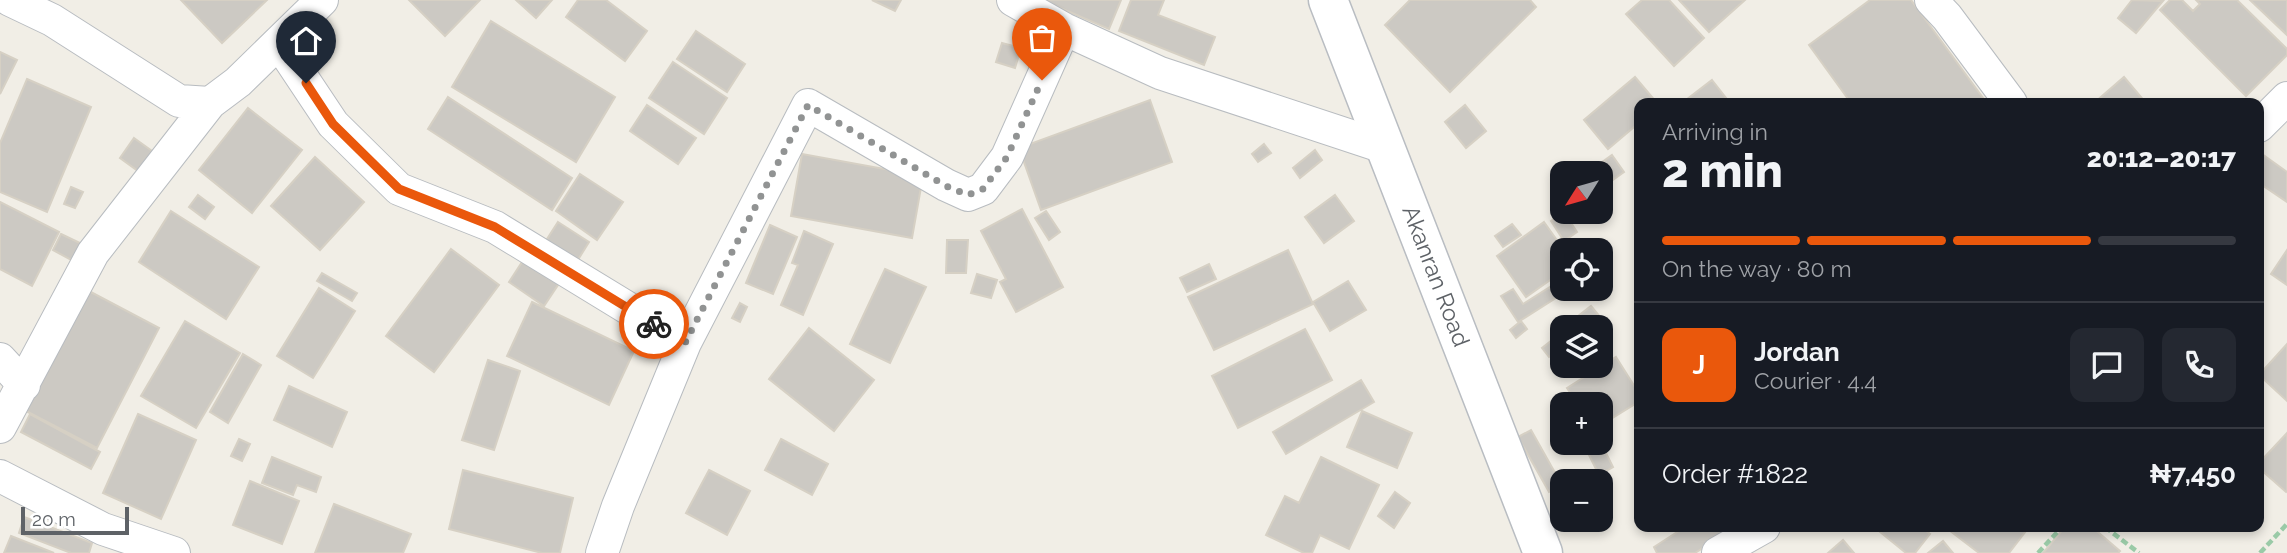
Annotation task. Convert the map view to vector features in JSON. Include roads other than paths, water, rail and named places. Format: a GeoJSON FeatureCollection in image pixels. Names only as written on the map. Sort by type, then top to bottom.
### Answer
{"type":"FeatureCollection","features":[{"type":"Feature","properties":{"kind":"main road","name":"Akanran Road"},"geometry":{"type":"LineString","coordinates":[[1328,0],[1543,553]]}},
{"type":"Feature","properties":{"kind":"street"},"geometry":{"type":"LineString","coordinates":[[10,0],[57,10],[178,101],[210,103]]}},
{"type":"Feature","properties":{"kind":"street"},"geometry":{"type":"LineString","coordinates":[[0,427],[93,253],[210,103],[238,82],[321,0]]}},
{"type":"Feature","properties":{"kind":"street"},"geometry":{"type":"LineString","coordinates":[[1013,0],[1064,29],[1160,73],[1387,148]]}},
{"type":"Feature","properties":{"kind":"street"},"geometry":{"type":"LineString","coordinates":[[1931,0],[1947,17],[2007,98]]}},
{"type":"Feature","properties":{"kind":"street"},"geometry":{"type":"LineString","coordinates":[[602,553],[618,506],[685,343],[808,105],[946,186],[968,195],[983,189],[1007,157],[1064,29]]}},
{"type":"Feature","properties":{"kind":"street"},"geometry":{"type":"LineString","coordinates":[[279,43],[333,124],[399,189],[495,227],[685,343]]}},
{"type":"Feature","properties":{"kind":"street"},"geometry":{"type":"LineString","coordinates":[[2264,121],[2287,98]]}},
{"type":"Feature","properties":{"kind":"street"},"geometry":{"type":"LineString","coordinates":[[0,359],[24,385]]}},
{"type":"Feature","properties":{"kind":"street"},"geometry":{"type":"LineString","coordinates":[[0,476],[103,528],[174,553]]}},
{"type":"Feature","properties":{"kind":"street"},"geometry":{"type":"LineString","coordinates":[[1718,553],[1760,539]]}}]}
